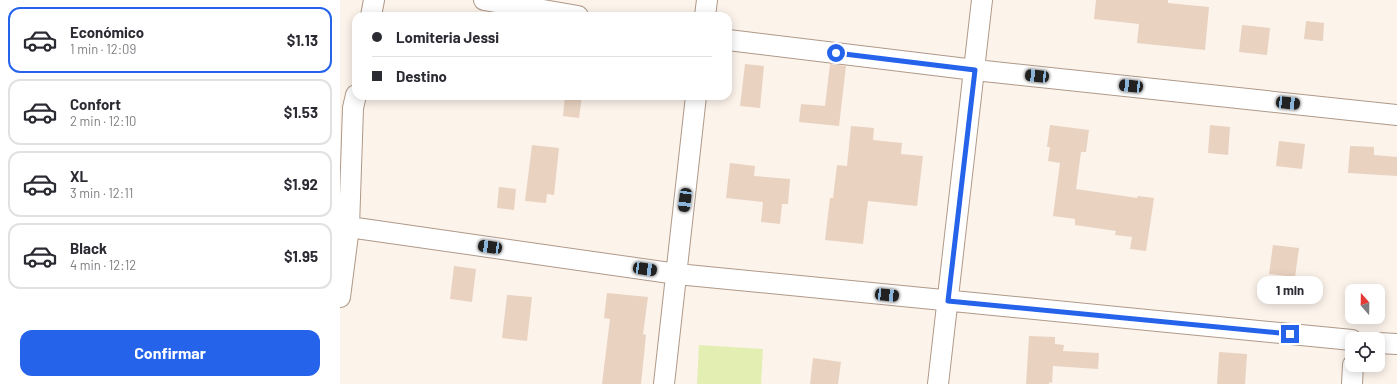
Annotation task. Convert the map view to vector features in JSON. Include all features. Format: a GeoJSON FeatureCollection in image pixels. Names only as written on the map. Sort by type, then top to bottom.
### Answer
{"type":"FeatureCollection","features":[{"type":"Feature","properties":{"kind":"street"},"geometry":{"type":"LineString","coordinates":[[372,12],[374,0]]}},
{"type":"Feature","properties":{"kind":"street"},"geometry":{"type":"LineString","coordinates":[[484,0],[554,12]]}},
{"type":"Feature","properties":{"kind":"street"},"geometry":{"type":"LineString","coordinates":[[706,12],[707,0]]}},
{"type":"Feature","properties":{"kind":"street"},"geometry":{"type":"LineString","coordinates":[[938,384],[982,0]]}},
{"type":"Feature","properties":{"kind":"street"},"geometry":{"type":"LineString","coordinates":[[732,40],[975,70],[1397,115]]}},
{"type":"Feature","properties":{"kind":"street"},"geometry":{"type":"LineString","coordinates":[[664,384],[696,100]]}},
{"type":"Feature","properties":{"kind":"street"},"geometry":{"type":"LineString","coordinates":[[340,297],[350,227],[350,104]]}},
{"type":"Feature","properties":{"kind":"street"},"geometry":{"type":"LineString","coordinates":[[350,227],[676,274],[1345,339]]}},
{"type":"Feature","properties":{"kind":"street"},"geometry":{"type":"LineString","coordinates":[[1385,343],[1397,344]]}},
{"type":"Feature","properties":{"kind":"street"},"geometry":{"type":"LineString","coordinates":[[1352,384],[1353,372]]}},
{"type":"Feature","properties":{"kind":"green space"},"geometry":{"type":"Polygon","coordinates":[[[699,345],[763,349],[761,384],[697,384],[699,345]]]}},
{"type":"Feature","properties":{"kind":"building"},"geometry":{"type":"Polygon","coordinates":[[[1096,0],[1168,0],[1168,3],[1209,7],[1205,50],[1137,43],[1139,24],[1094,19],[1096,0]]]}},
{"type":"Feature","properties":{"kind":"building"},"geometry":{"type":"Polygon","coordinates":[[[1306,21],[1324,23],[1323,41],[1304,39],[1306,21]]]}},
{"type":"Feature","properties":{"kind":"building"},"geometry":{"type":"Polygon","coordinates":[[[1242,25],[1270,28],[1267,55],[1239,52],[1242,25]]]}},
{"type":"Feature","properties":{"kind":"building"},"geometry":{"type":"Polygon","coordinates":[[[745,64],[764,66],[760,108],[740,106],[745,64]]]}},
{"type":"Feature","properties":{"kind":"building"},"geometry":{"type":"Polygon","coordinates":[[[830,64],[846,66],[839,126],[799,122],[801,104],[825,106],[830,64]]]}},
{"type":"Feature","properties":{"kind":"building"},"geometry":{"type":"Polygon","coordinates":[[[565,100],[581,100],[579,118],[563,116],[565,100]]]}},
{"type":"Feature","properties":{"kind":"building"},"geometry":{"type":"Polygon","coordinates":[[[1050,125],[1089,130],[1086,152],[1081,152],[1076,189],[1137,198],[1138,196],[1154,198],[1146,251],[1130,249],[1132,237],[1115,235],[1116,231],[1075,225],[1075,219],[1053,216],[1060,163],[1048,161],[1050,147],[1047,147],[1050,125]]]}},
{"type":"Feature","properties":{"kind":"building"},"geometry":{"type":"Polygon","coordinates":[[[1210,125],[1230,127],[1228,155],[1208,153],[1210,125]]]}},
{"type":"Feature","properties":{"kind":"building"},"geometry":{"type":"Polygon","coordinates":[[[851,126],[874,128],[873,140],[902,143],[901,154],[923,156],[917,206],[868,201],[863,244],[825,240],[830,198],[833,198],[837,165],[847,166],[851,126]]]}},
{"type":"Feature","properties":{"kind":"building"},"geometry":{"type":"Polygon","coordinates":[[[1279,141],[1305,144],[1302,169],[1276,166],[1279,141]]]}},
{"type":"Feature","properties":{"kind":"building"},"geometry":{"type":"Polygon","coordinates":[[[532,145],[559,148],[554,195],[547,194],[546,203],[525,201],[532,145]]]}},
{"type":"Feature","properties":{"kind":"building"},"geometry":{"type":"Polygon","coordinates":[[[1350,146],[1374,147],[1374,155],[1397,157],[1397,176],[1348,173],[1350,146]]]}},
{"type":"Feature","properties":{"kind":"building"},"geometry":{"type":"Polygon","coordinates":[[[730,163],[755,166],[754,176],[790,179],[788,204],[782,204],[780,224],[761,222],[763,202],[726,198],[730,163]]]}},
{"type":"Feature","properties":{"kind":"building"},"geometry":{"type":"Polygon","coordinates":[[[499,187],[516,189],[514,210],[497,208],[499,187]]]}},
{"type":"Feature","properties":{"kind":"building"},"geometry":{"type":"Polygon","coordinates":[[[1273,245],[1299,248],[1295,277],[1269,274],[1273,245]]]}},
{"type":"Feature","properties":{"kind":"building"},"geometry":{"type":"Polygon","coordinates":[[[454,266],[476,269],[472,302],[450,299],[454,266]]]}},
{"type":"Feature","properties":{"kind":"building"},"geometry":{"type":"Polygon","coordinates":[[[607,293],[648,297],[643,334],[646,335],[641,384],[602,384],[610,319],[604,318],[607,293]]]}},
{"type":"Feature","properties":{"kind":"building"},"geometry":{"type":"Polygon","coordinates":[[[507,295],[532,297],[527,341],[502,338],[507,295]]]}},
{"type":"Feature","properties":{"kind":"building"},"geometry":{"type":"Polygon","coordinates":[[[1029,336],[1055,337],[1055,344],[1064,345],[1063,351],[1099,353],[1098,369],[1053,366],[1052,383],[1026,384],[1029,336]]]}},
{"type":"Feature","properties":{"kind":"building"},"geometry":{"type":"Polygon","coordinates":[[[1219,352],[1247,354],[1245,384],[1217,384],[1219,352]]]}},
{"type":"Feature","properties":{"kind":"building"},"geometry":{"type":"Polygon","coordinates":[[[813,358],[841,362],[838,384],[810,384],[813,358]]]}},
{"type":"Feature","properties":{"kind":"route"},"geometry":{"type":"LineString","coordinates":[[836,53],[975,70],[948,301],[1290,334]]}}]}
